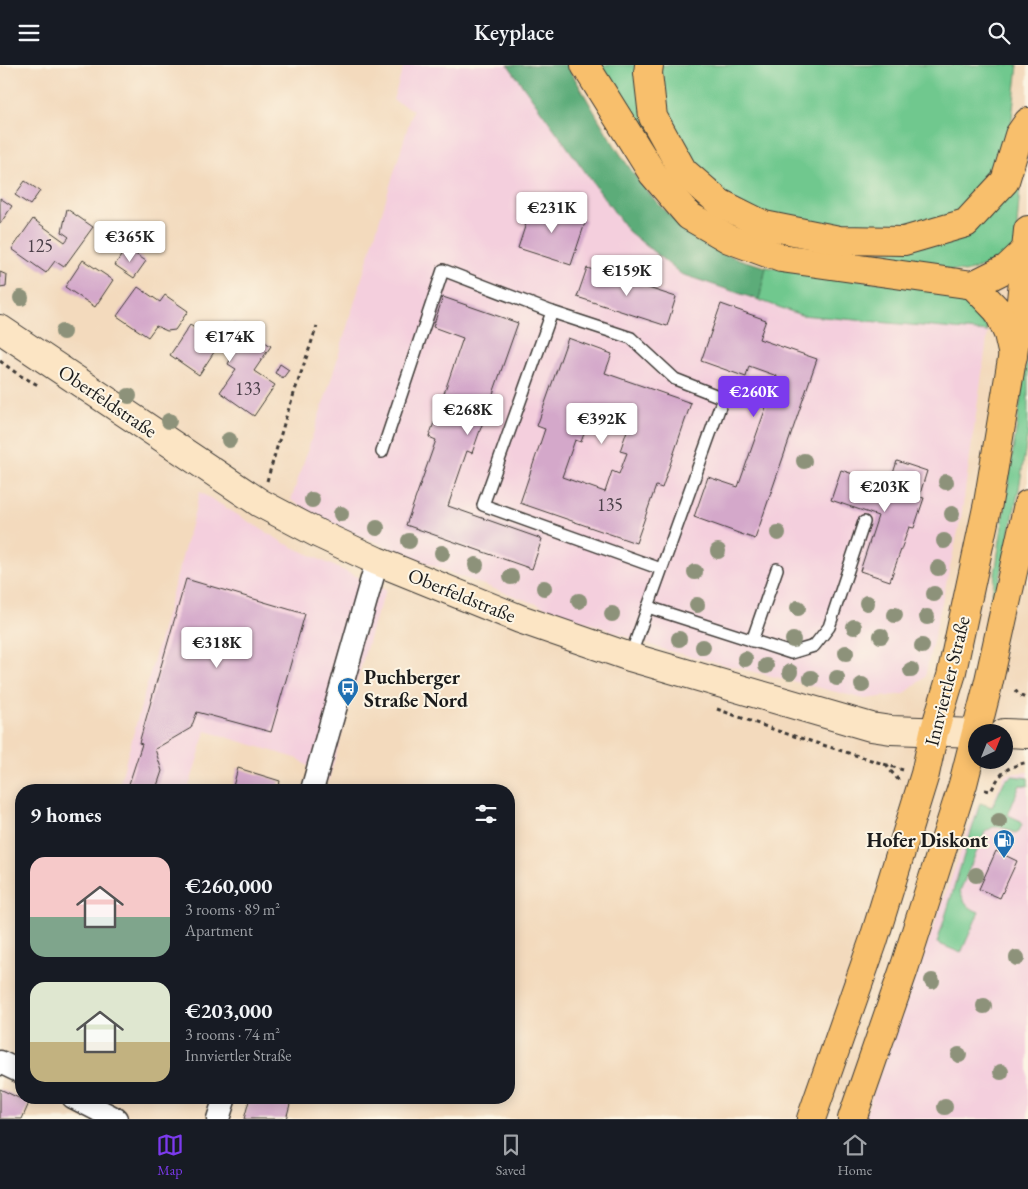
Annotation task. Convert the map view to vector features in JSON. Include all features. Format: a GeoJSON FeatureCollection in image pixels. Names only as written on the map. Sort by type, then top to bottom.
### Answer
{"type":"FeatureCollection","features":[{"type":"Feature","properties":{"kind":"main road"},"geometry":{"type":"LineString","coordinates":[[585,65],[653,174],[689,216],[729,239],[781,258],[973,285],[1007,268],[1028,243]]}},
{"type":"Feature","properties":{"kind":"main road"},"geometry":{"type":"LineString","coordinates":[[649,65],[652,117],[683,171],[720,203],[764,225],[839,240],[904,241],[966,223],[1005,181],[1019,135],[1028,122]]}},
{"type":"Feature","properties":{"kind":"main road","name":"Innviertler Straße"},"geometry":{"type":"LineString","coordinates":[[811,1119],[873,942],[925,774],[934,732],[951,676],[988,503],[1013,356],[1028,243]]}},
{"type":"Feature","properties":{"kind":"main road"},"geometry":{"type":"LineString","coordinates":[[973,285],[998,311],[1008,334],[1013,356]]}},
{"type":"Feature","properties":{"kind":"main road","name":"Oberfeldstraße"},"geometry":{"type":"LineString","coordinates":[[0,329],[260,503],[317,533],[377,561],[520,619],[630,657],[871,727],[891,731],[968,733]]}},
{"type":"Feature","properties":{"kind":"main road","name":"Innviertler Straße"},"geometry":{"type":"LineString","coordinates":[[978,724],[1028,504]]}},
{"type":"Feature","properties":{"kind":"main road"},"geometry":{"type":"LineString","coordinates":[[1013,733],[1028,734]]}},
{"type":"Feature","properties":{"kind":"main road","name":"Innviertler Straße"},"geometry":{"type":"LineString","coordinates":[[852,1119],[907,960],[968,764]]}},
{"type":"Feature","properties":{"kind":"street"},"geometry":{"type":"LineString","coordinates":[[314,784],[377,561]]}},
{"type":"Feature","properties":{"kind":"street"},"geometry":{"type":"LineString","coordinates":[[0,1062],[15,1069]]}},
{"type":"Feature","properties":{"kind":"street"},"geometry":{"type":"LineString","coordinates":[[87,1104],[116,1119]]}},
{"type":"Feature","properties":{"kind":"street"},"geometry":{"type":"LineString","coordinates":[[218,1119],[222,1104]]}},
{"type":"Feature","properties":{"kind":"lane"},"geometry":{"type":"LineString","coordinates":[[382,452],[443,270],[552,312],[631,338],[675,379],[723,398],[630,657]]}},
{"type":"Feature","properties":{"kind":"lane"},"geometry":{"type":"LineString","coordinates":[[552,312],[483,505],[661,569]]}},
{"type":"Feature","properties":{"kind":"lane"},"geometry":{"type":"LineString","coordinates":[[648,607],[790,653],[814,647],[830,627],[864,522]]}},
{"type":"Feature","properties":{"kind":"lane"},"geometry":{"type":"LineString","coordinates":[[752,641],[777,569]]}},
{"type":"Feature","properties":{"kind":"path"},"geometry":{"type":"LineString","coordinates":[[260,503],[286,417],[317,326]]}},
{"type":"Feature","properties":{"kind":"path"},"geometry":{"type":"LineString","coordinates":[[1015,690],[1019,695],[1028,699]]}},
{"type":"Feature","properties":{"kind":"shaded area"},"geometry":{"type":"Polygon","coordinates":[[[404,65],[508,65],[628,231],[682,274],[801,315],[988,332],[961,518],[925,677],[904,694],[865,699],[665,650],[456,575],[334,525],[291,500],[330,383],[413,110],[393,100],[404,65]]]}},
{"type":"Feature","properties":{"kind":"shaded area"},"geometry":{"type":"Polygon","coordinates":[[[200,492],[284,543],[386,590],[374,621],[328,782],[299,759],[206,731],[190,784],[120,784],[200,492]]]}},
{"type":"Feature","properties":{"kind":"shaded area"},"geometry":{"type":"Polygon","coordinates":[[[1028,772],[1028,1119],[864,1119],[978,804],[991,806],[1005,774],[1028,772]]]}},
{"type":"Feature","properties":{"kind":"green space"},"geometry":{"type":"Polygon","coordinates":[[[508,65],[567,65],[633,173],[674,220],[698,239],[726,254],[766,267],[759,300],[681,274],[628,231],[508,65]]]}},
{"type":"Feature","properties":{"kind":"green space"},"geometry":{"type":"Polygon","coordinates":[[[594,65],[639,65],[721,218],[783,243],[869,252],[939,244],[1022,164],[1015,250],[996,263],[965,272],[772,247],[710,221],[666,177],[594,65]]]}},
{"type":"Feature","properties":{"kind":"green space"},"geometry":{"type":"Polygon","coordinates":[[[659,65],[1018,65],[1009,145],[996,181],[975,205],[932,228],[845,233],[759,215],[727,198],[681,150],[665,113],[659,65]]]}},
{"type":"Feature","properties":{"kind":"green space"},"geometry":{"type":"Polygon","coordinates":[[[766,267],[953,292],[981,310],[988,332],[801,315],[759,300],[766,267]]]}},
{"type":"Feature","properties":{"kind":"green space"},"geometry":{"type":"Polygon","coordinates":[[[1028,348],[1028,433],[1019,489],[981,668],[976,667],[993,588],[1028,348]]]}},
{"type":"Feature","properties":{"kind":"green space"},"geometry":{"type":"Polygon","coordinates":[[[1013,776],[1028,778],[1028,786],[1020,785],[1008,815],[1021,821],[1022,824],[1019,831],[1015,833],[1003,827],[993,827],[985,832],[960,891],[967,904],[979,912],[961,953],[937,943],[980,803],[992,807],[1005,780],[1013,776]]]}},
{"type":"Feature","properties":{"kind":"building"},"geometry":{"type":"Polygon","coordinates":[[[25,181],[40,191],[30,205],[15,195],[25,181]]]}},
{"type":"Feature","properties":{"kind":"building"},"geometry":{"type":"Polygon","coordinates":[[[0,198],[12,206],[0,224],[0,198]]]}},
{"type":"Feature","properties":{"kind":"building"},"geometry":{"type":"Polygon","coordinates":[[[533,202],[586,220],[571,265],[518,248],[533,202]]]}},
{"type":"Feature","properties":{"kind":"building"},"geometry":{"type":"Polygon","coordinates":[[[67,209],[93,227],[64,267],[55,261],[46,273],[12,249],[33,219],[65,242],[69,237],[62,232],[67,209]]]}},
{"type":"Feature","properties":{"kind":"building"},"geometry":{"type":"Polygon","coordinates":[[[126,248],[146,261],[134,278],[115,265],[126,248]]]}},
{"type":"Feature","properties":{"kind":"building"},"geometry":{"type":"Polygon","coordinates":[[[83,260],[113,280],[95,307],[65,287],[83,260]]]}},
{"type":"Feature","properties":{"kind":"building"},"geometry":{"type":"Polygon","coordinates":[[[587,268],[676,297],[667,326],[577,297],[587,268]]]}},
{"type":"Feature","properties":{"kind":"building"},"geometry":{"type":"Polygon","coordinates":[[[0,272],[7,275],[6,287],[0,288],[0,272]]]}},
{"type":"Feature","properties":{"kind":"building"},"geometry":{"type":"Polygon","coordinates":[[[138,287],[160,302],[165,295],[188,311],[175,330],[167,331],[156,326],[148,337],[117,316],[138,287]]]}},
{"type":"Feature","properties":{"kind":"building"},"geometry":{"type":"Polygon","coordinates":[[[443,297],[518,323],[472,453],[467,451],[448,506],[542,539],[532,569],[406,525],[436,440],[429,437],[463,338],[433,327],[443,297]]]}},
{"type":"Feature","properties":{"kind":"building"},"geometry":{"type":"Polygon","coordinates":[[[721,304],[766,320],[759,339],[817,359],[755,539],[694,517],[708,477],[738,487],[777,376],[749,366],[746,377],[701,361],[721,304]]]}},
{"type":"Feature","properties":{"kind":"building"},"geometry":{"type":"Polygon","coordinates":[[[234,322],[271,346],[254,371],[275,385],[254,416],[220,392],[236,369],[228,364],[232,356],[218,346],[199,375],[170,355],[190,325],[220,344],[234,322]]]}},
{"type":"Feature","properties":{"kind":"building"},"geometry":{"type":"Polygon","coordinates":[[[568,338],[612,354],[605,373],[691,403],[662,488],[656,486],[636,543],[520,503],[545,429],[537,426],[568,338]],[[594,406],[581,442],[575,440],[562,477],[605,492],[612,471],[619,474],[627,453],[620,451],[631,419],[594,406]]]}},
{"type":"Feature","properties":{"kind":"building"},"geometry":{"type":"Polygon","coordinates":[[[280,364],[289,370],[283,378],[275,373],[280,364]]]}},
{"type":"Feature","properties":{"kind":"building"},"geometry":{"type":"Polygon","coordinates":[[[897,461],[927,471],[919,497],[924,498],[914,528],[909,527],[890,581],[860,571],[878,516],[831,500],[841,470],[889,486],[897,461]]]}},
{"type":"Feature","properties":{"kind":"building"},"geometry":{"type":"Polygon","coordinates":[[[186,579],[305,614],[271,732],[197,712],[191,728],[155,749],[162,771],[158,784],[129,784],[142,744],[139,743],[186,579]]]}},
{"type":"Feature","properties":{"kind":"building"},"geometry":{"type":"Polygon","coordinates":[[[238,768],[280,781],[279,784],[234,784],[238,768]]]}},
{"type":"Feature","properties":{"kind":"building"},"geometry":{"type":"Polygon","coordinates":[[[996,851],[1017,861],[1000,898],[979,889],[996,851]]]}},
{"type":"Feature","properties":{"kind":"building"},"geometry":{"type":"Polygon","coordinates":[[[0,1089],[15,1096],[15,1104],[29,1104],[22,1119],[0,1119],[0,1089]]]}},
{"type":"Feature","properties":{"kind":"building"},"geometry":{"type":"Polygon","coordinates":[[[248,1104],[290,1104],[286,1119],[244,1119],[248,1104]]]}},
{"type":"Feature","properties":{"kind":"place","name":"Puchberger Straße Nord"},"geometry":{"type":"Point","coordinates":[348,707]}},
{"type":"Feature","properties":{"kind":"place","name":"Hofer Diskont"},"geometry":{"type":"Point","coordinates":[1004,859]}}]}
